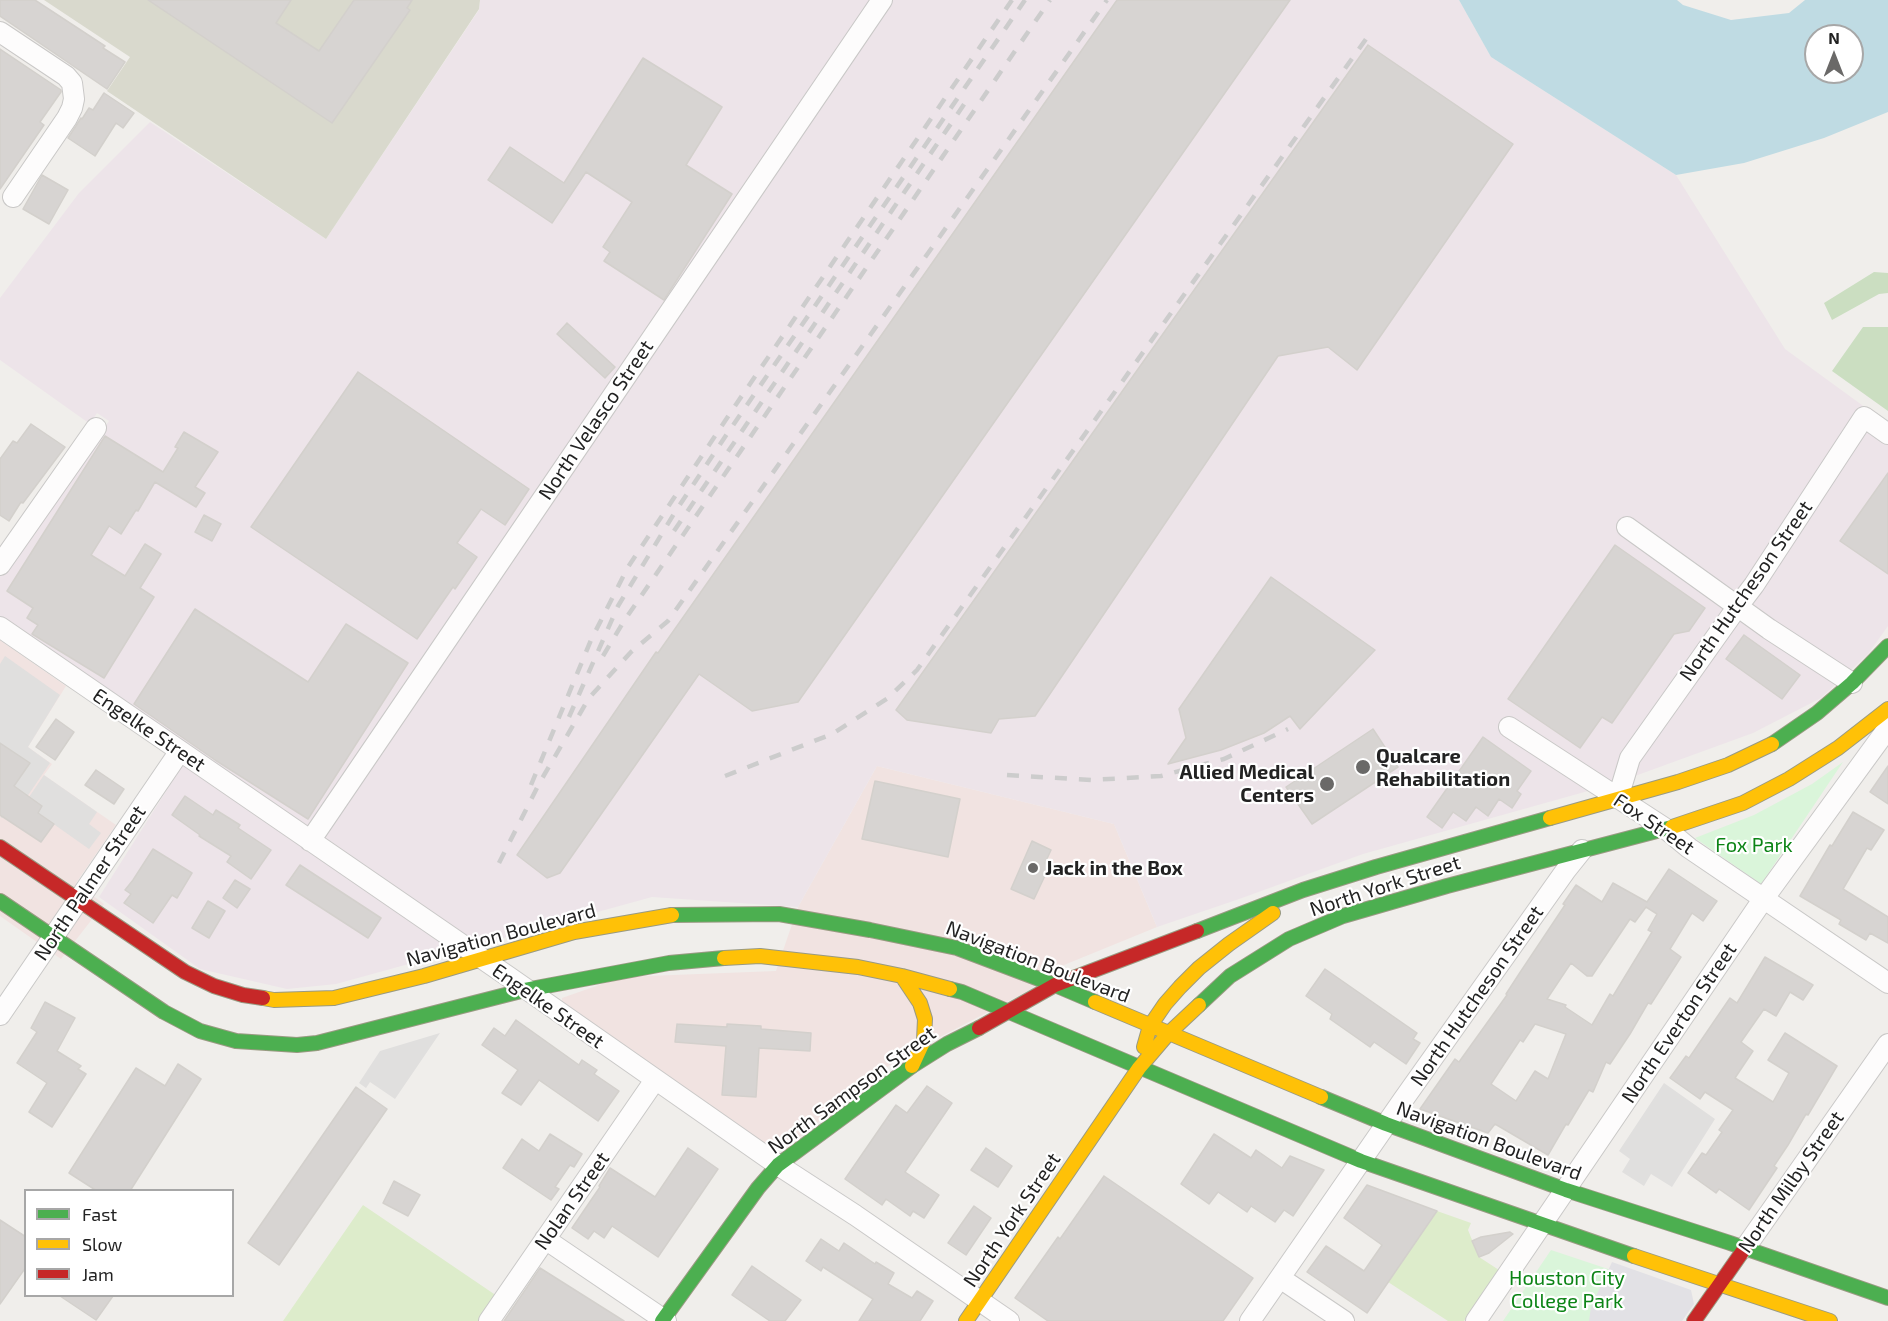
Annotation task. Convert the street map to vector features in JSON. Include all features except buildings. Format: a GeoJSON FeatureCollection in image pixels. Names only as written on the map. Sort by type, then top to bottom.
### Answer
{"type":"FeatureCollection","features":[{"type":"Feature","properties":{"kind":"main road","name":"North York Street"},"geometry":{"type":"LineString","coordinates":[[1055,985],[1304,890],[1376,867],[1678,782],[1728,765],[1775,742],[1817,713],[1852,683],[1888,646]]}},
{"type":"Feature","properties":{"kind":"main road","name":"North York Street"},"geometry":{"type":"LineString","coordinates":[[966,1321],[1139,1068],[1168,1034],[1230,976],[1289,939],[1343,916],[1583,849],[1666,829],[1743,803],[1789,779],[1838,748],[1888,708]]}},
{"type":"Feature","properties":{"kind":"main road"},"geometry":{"type":"LineString","coordinates":[[1597,819],[1618,798]]}},
{"type":"Feature","properties":{"kind":"main road","name":"Navigation Boulevard"},"geometry":{"type":"LineString","coordinates":[[0,847],[185,972],[214,986],[243,996],[274,1000],[320,1004],[334,998],[354,998],[482,959],[561,942],[574,932],[679,914],[746,920],[778,919],[870,930],[957,948],[1055,985],[1386,1124],[1566,1190],[1745,1248],[1888,1298]]}},
{"type":"Feature","properties":{"kind":"main road"},"geometry":{"type":"LineString","coordinates":[[1448,886],[1512,857],[1541,847]]}},
{"type":"Feature","properties":{"kind":"main road"},"geometry":{"type":"LineString","coordinates":[[1365,883],[1376,867]]}},
{"type":"Feature","properties":{"kind":"main road"},"geometry":{"type":"LineString","coordinates":[[1139,1068],[1150,1026],[1165,1004],[1199,968],[1228,944],[1304,890]]}},
{"type":"Feature","properties":{"kind":"main road"},"geometry":{"type":"LineString","coordinates":[[0,902],[164,1012],[200,1031],[236,1041],[297,1045],[320,1037],[462,1007],[525,990],[561,977],[713,958],[750,951],[772,952],[902,976],[962,992],[1361,1161],[1542,1225],[1830,1321]]}},
{"type":"Feature","properties":{"kind":"main road"},"geometry":{"type":"LineString","coordinates":[[1264,955],[1306,919],[1343,902]]}},
{"type":"Feature","properties":{"kind":"main road"},"geometry":{"type":"LineString","coordinates":[[902,976],[920,1003],[925,1019],[924,1040],[912,1066]]}},
{"type":"Feature","properties":{"kind":"main road","name":"North Sampson Street"},"geometry":{"type":"LineString","coordinates":[[664,1320],[739,1213],[778,1166],[912,1066],[947,1044],[1055,985]]}},
{"type":"Feature","properties":{"kind":"main road","name":"North Milby Street"},"geometry":{"type":"LineString","coordinates":[[1703,1318],[1719,1285],[1745,1248]]}},
{"type":"Feature","properties":{"kind":"street","name":"North Velasco Street"},"geometry":{"type":"LineString","coordinates":[[310,841],[882,0]]}},
{"type":"Feature","properties":{"kind":"street"},"geometry":{"type":"LineString","coordinates":[[0,32],[66,76],[74,90],[72,108],[13,197]]}},
{"type":"Feature","properties":{"kind":"street","name":"North Hutcheson Street"},"geometry":{"type":"LineString","coordinates":[[1618,798],[1630,758],[1754,585],[1863,417],[1888,434]]}},
{"type":"Feature","properties":{"kind":"street"},"geometry":{"type":"LineString","coordinates":[[0,565],[96,428]]}},
{"type":"Feature","properties":{"kind":"street"},"geometry":{"type":"LineString","coordinates":[[1627,527],[1770,629],[1852,683]]}},
{"type":"Feature","properties":{"kind":"street","name":"Engelke Street"},"geometry":{"type":"LineString","coordinates":[[0,627],[778,1166],[855,1215],[1009,1321]]}},
{"type":"Feature","properties":{"kind":"street","name":"Fox Street"},"geometry":{"type":"LineString","coordinates":[[1509,727],[1666,829],[1689,848],[1888,983]]}},
{"type":"Feature","properties":{"kind":"street","name":"North Everton Street"},"geometry":{"type":"LineString","coordinates":[[1476,1321],[1764,898],[1888,728]]}},
{"type":"Feature","properties":{"kind":"street","name":"North Palmer Street"},"geometry":{"type":"LineString","coordinates":[[0,1015],[180,751]]}},
{"type":"Feature","properties":{"kind":"street","name":"North Hutcheson Street"},"geometry":{"type":"LineString","coordinates":[[1250,1321],[1386,1124],[1583,849]]}},
{"type":"Feature","properties":{"kind":"street","name":"North Milby Street"},"geometry":{"type":"LineString","coordinates":[[1745,1248],[1888,1044]]}},
{"type":"Feature","properties":{"kind":"street","name":"Nolan Street"},"geometry":{"type":"LineString","coordinates":[[489,1321],[655,1080]]}},
{"type":"Feature","properties":{"kind":"street"},"geometry":{"type":"LineString","coordinates":[[546,1239],[664,1320]]}},
{"type":"Feature","properties":{"kind":"street"},"geometry":{"type":"LineString","coordinates":[[1280,1278],[1344,1321]]}},
{"type":"Feature","properties":{"kind":"shaded area"},"geometry":{"type":"Polygon","coordinates":[[[44,0],[480,0],[479,9],[326,239],[107,91],[130,57],[44,0]]]}},
{"type":"Feature","properties":{"kind":"shaded area"},"geometry":{"type":"Polygon","coordinates":[[[480,0],[1459,0],[1491,57],[1676,175],[1785,349],[1888,424],[1888,626],[1868,654],[1821,698],[1753,733],[1613,784],[1363,854],[1157,927],[1114,824],[877,766],[798,907],[652,897],[336,984],[287,989],[200,969],[99,897],[191,752],[0,621],[0,572],[109,421],[97,413],[90,424],[0,360],[0,298],[79,193],[150,122],[326,239],[479,10],[480,0]]]}},
{"type":"Feature","properties":{"kind":"shaded area"},"geometry":{"type":"Polygon","coordinates":[[[0,640],[66,686],[28,747],[52,764],[44,775],[116,825],[76,883],[104,904],[61,959],[0,916],[0,640]]]}},
{"type":"Feature","properties":{"kind":"shaded area"},"geometry":{"type":"Polygon","coordinates":[[[5,656],[60,695],[28,747],[50,763],[16,813],[1,818],[0,806],[30,763],[0,743],[0,664],[5,656]]]}},
{"type":"Feature","properties":{"kind":"shaded area"},"geometry":{"type":"Polygon","coordinates":[[[877,766],[1114,824],[1157,927],[1064,965],[1028,991],[896,1060],[785,1149],[770,1147],[562,1005],[562,998],[622,977],[776,971],[798,907],[877,766]]]}},
{"type":"Feature","properties":{"kind":"shaded area"},"geometry":{"type":"Polygon","coordinates":[[[44,775],[97,812],[89,824],[101,833],[89,849],[38,813],[42,806],[29,797],[44,775]]]}},
{"type":"Feature","properties":{"kind":"shaded area"},"geometry":{"type":"Polygon","coordinates":[[[440,1033],[395,1099],[370,1082],[366,1088],[359,1083],[380,1051],[440,1033]]]}},
{"type":"Feature","properties":{"kind":"shaded area"},"geometry":{"type":"Polygon","coordinates":[[[1664,1083],[1715,1119],[1672,1187],[1651,1174],[1644,1186],[1622,1172],[1630,1159],[1619,1151],[1664,1083]]]}},
{"type":"Feature","properties":{"kind":"shaded area"},"geometry":{"type":"Polygon","coordinates":[[[1612,1262],[1691,1290],[1694,1304],[1682,1321],[1589,1321],[1591,1307],[1612,1262]]]}},
{"type":"Feature","properties":{"kind":"green space"},"geometry":{"type":"Polygon","coordinates":[[[1874,272],[1888,273],[1888,293],[1879,294],[1832,320],[1824,303],[1874,272]]]}},
{"type":"Feature","properties":{"kind":"green space"},"geometry":{"type":"Polygon","coordinates":[[[1863,327],[1888,327],[1888,411],[1832,371],[1863,327]]]}},
{"type":"Feature","properties":{"kind":"green space","name":"Fox Park"},"geometry":{"type":"Polygon","coordinates":[[[1843,762],[1761,884],[1695,838],[1754,815],[1812,784],[1843,762]]]}},
{"type":"Feature","properties":{"kind":"green space"},"geometry":{"type":"Polygon","coordinates":[[[363,1205],[497,1296],[480,1321],[283,1321],[363,1205]]]}},
{"type":"Feature","properties":{"kind":"green space"},"geometry":{"type":"Polygon","coordinates":[[[1437,1211],[1471,1223],[1468,1230],[1479,1257],[1499,1270],[1464,1321],[1448,1321],[1388,1282],[1437,1211]]]}},
{"type":"Feature","properties":{"kind":"green space","name":"Houston City College Park"},"geometry":{"type":"Polygon","coordinates":[[[1551,1250],[1686,1299],[1672,1321],[1503,1321],[1551,1250]]]}},
{"type":"Feature","properties":{"kind":"water"},"geometry":{"type":"Polygon","coordinates":[[[1459,0],[1677,0],[1683,5],[1731,20],[1789,13],[1805,0],[1888,0],[1888,112],[1824,138],[1744,163],[1676,175],[1491,57],[1459,0]]]}},
{"type":"Feature","properties":{"kind":"railway"},"geometry":{"type":"LineString","coordinates":[[531,785],[591,640],[628,567],[1012,0]]}},
{"type":"Feature","properties":{"kind":"railway"},"geometry":{"type":"LineString","coordinates":[[569,717],[618,606],[675,512],[1025,0]]}},
{"type":"Feature","properties":{"kind":"railway"},"geometry":{"type":"LineString","coordinates":[[603,656],[624,621],[1050,0]]}},
{"type":"Feature","properties":{"kind":"railway"},"geometry":{"type":"LineString","coordinates":[[499,863],[540,782],[589,698],[631,652],[668,621],[1107,0]]}},
{"type":"Feature","properties":{"kind":"railway"},"geometry":{"type":"LineString","coordinates":[[725,776],[832,734],[888,698],[917,670],[1371,32]]}},
{"type":"Feature","properties":{"kind":"railway"},"geometry":{"type":"LineString","coordinates":[[674,531],[967,100]]}},
{"type":"Feature","properties":{"kind":"railway"},"geometry":{"type":"LineString","coordinates":[[1007,775],[1091,780],[1161,776],[1224,759],[1288,729]]}},
{"type":"Feature","properties":{"kind":"traffic: fast"},"geometry":{"type":"LineString","coordinates":[[1772,744],[1817,713],[1852,683],[1888,646]]}},
{"type":"Feature","properties":{"kind":"traffic: fast"},"geometry":{"type":"LineString","coordinates":[[1197,931],[1303,890],[1550,818]]}},
{"type":"Feature","properties":{"kind":"traffic: fast"},"geometry":{"type":"LineString","coordinates":[[1199,1005],[1230,976],[1289,939],[1343,916],[1447,886],[1672,827]]}},
{"type":"Feature","properties":{"kind":"traffic: fast"},"geometry":{"type":"LineString","coordinates":[[0,901],[164,1012],[200,1031],[236,1041],[297,1045],[317,1043],[525,990],[669,963],[724,958]]}},
{"type":"Feature","properties":{"kind":"traffic: fast"},"geometry":{"type":"LineString","coordinates":[[672,915],[779,914],[870,930],[957,948],[1095,1002]]}},
{"type":"Feature","properties":{"kind":"traffic: fast"},"geometry":{"type":"LineString","coordinates":[[950,989],[962,992],[1361,1161],[1634,1256]]}},
{"type":"Feature","properties":{"kind":"traffic: fast"},"geometry":{"type":"LineString","coordinates":[[662,1321],[758,1188],[778,1165],[912,1066],[947,1044],[979,1028]]}},
{"type":"Feature","properties":{"kind":"traffic: fast"},"geometry":{"type":"LineString","coordinates":[[1321,1097],[1386,1124],[1566,1190],[1730,1243],[1888,1298]]}},
{"type":"Feature","properties":{"kind":"traffic: slow"},"geometry":{"type":"LineString","coordinates":[[1672,827],[1743,803],[1789,779],[1838,748],[1888,709]]}},
{"type":"Feature","properties":{"kind":"traffic: slow"},"geometry":{"type":"LineString","coordinates":[[1550,818],[1678,782],[1728,765],[1772,744]]}},
{"type":"Feature","properties":{"kind":"traffic: slow"},"geometry":{"type":"LineString","coordinates":[[1144,1047],[1150,1026],[1180,987],[1229,944],[1273,913]]}},
{"type":"Feature","properties":{"kind":"traffic: slow"},"geometry":{"type":"LineString","coordinates":[[263,998],[274,1000],[334,998],[424,976],[574,932],[672,915]]}},
{"type":"Feature","properties":{"kind":"traffic: slow"},"geometry":{"type":"LineString","coordinates":[[724,958],[760,956],[858,967],[950,989]]}},
{"type":"Feature","properties":{"kind":"traffic: slow"},"geometry":{"type":"LineString","coordinates":[[902,976],[920,1003],[925,1019],[924,1040],[912,1066]]}},
{"type":"Feature","properties":{"kind":"traffic: slow"},"geometry":{"type":"LineString","coordinates":[[1095,1002],[1321,1097]]}},
{"type":"Feature","properties":{"kind":"traffic: slow"},"geometry":{"type":"LineString","coordinates":[[966,1321],[1139,1068],[1168,1034],[1199,1005]]}},
{"type":"Feature","properties":{"kind":"traffic: slow"},"geometry":{"type":"LineString","coordinates":[[1634,1256],[1830,1321]]}},
{"type":"Feature","properties":{"kind":"traffic: jam"},"geometry":{"type":"LineString","coordinates":[[0,847],[185,972],[214,986],[243,995],[263,998]]}},
{"type":"Feature","properties":{"kind":"traffic: jam"},"geometry":{"type":"LineString","coordinates":[[979,1028],[1055,985],[1197,931]]}},
{"type":"Feature","properties":{"kind":"traffic: jam"},"geometry":{"type":"LineString","coordinates":[[1694,1321],[1745,1248]]}},
{"type":"Feature","properties":{"kind":"place","name":"Qualcare Rehabilitation"},"geometry":{"type":"Point","coordinates":[1363,767]}},
{"type":"Feature","properties":{"kind":"place","name":"Allied Medical Centers"},"geometry":{"type":"Point","coordinates":[1327,784]}},
{"type":"Feature","properties":{"kind":"place","name":"Jack in the Box"},"geometry":{"type":"Point","coordinates":[1033,868]}}]}
